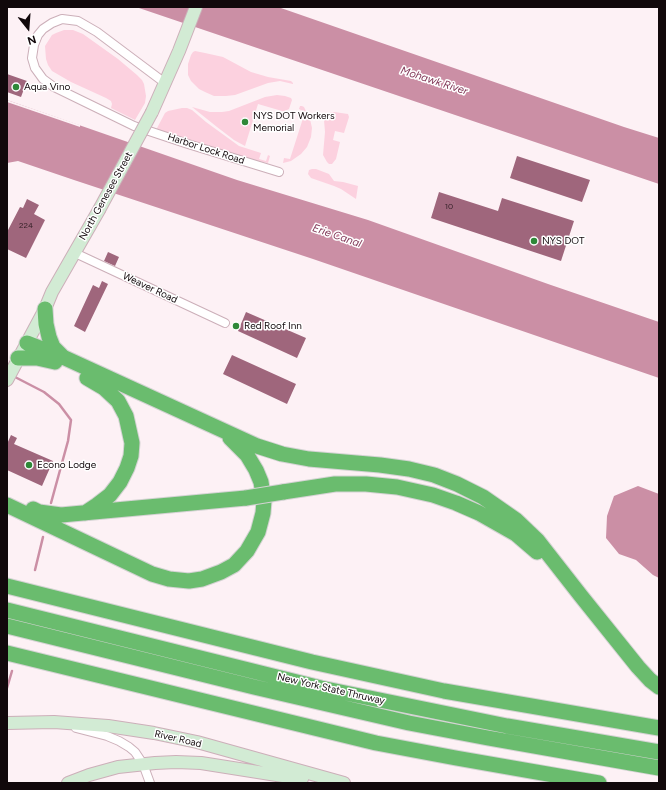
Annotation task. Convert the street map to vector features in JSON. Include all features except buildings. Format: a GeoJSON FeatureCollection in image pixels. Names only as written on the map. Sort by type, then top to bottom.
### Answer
{"type":"FeatureCollection","features":[{"type":"Feature","properties":{"kind":"highway"},"geometry":{"type":"LineString","coordinates":[[45,309],[46,324],[53,347],[65,358]]}},
{"type":"Feature","properties":{"kind":"highway"},"geometry":{"type":"LineString","coordinates":[[27,343],[65,358],[257,446],[282,454],[309,459],[409,469],[434,475],[457,484],[483,497],[516,520],[538,541],[638,667],[659,687]]}},
{"type":"Feature","properties":{"kind":"highway"},"geometry":{"type":"LineString","coordinates":[[16,363],[37,358],[51,360],[71,369],[104,388],[118,401],[126,416],[132,443],[131,456],[127,468],[120,482],[110,495],[85,513]]}},
{"type":"Feature","properties":{"kind":"highway"},"geometry":{"type":"LineString","coordinates":[[7,505],[152,574],[169,579],[189,581],[202,579],[221,572],[234,564],[247,550],[258,532],[264,501],[261,482],[247,455],[236,443],[213,426]]}},
{"type":"Feature","properties":{"kind":"highway"},"geometry":{"type":"LineString","coordinates":[[7,497],[39,512],[61,515],[246,498],[336,484],[366,484],[397,487],[434,495],[480,512],[516,534],[565,576]]}},
{"type":"Feature","properties":{"kind":"highway"},"geometry":{"type":"LineString","coordinates":[[7,586],[335,668],[444,691],[659,728]]}},
{"type":"Feature","properties":{"kind":"highway","name":"New York State Thruway"},"geometry":{"type":"LineString","coordinates":[[7,610],[321,688],[507,726],[659,752]]}},
{"type":"Feature","properties":{"kind":"highway","name":"New York State Thruway"},"geometry":{"type":"LineString","coordinates":[[7,626],[254,687],[409,723],[659,768]]}},
{"type":"Feature","properties":{"kind":"highway"},"geometry":{"type":"LineString","coordinates":[[7,653],[376,743],[599,783]]}},
{"type":"Feature","properties":{"kind":"main road","name":"North Genesee Street"},"geometry":{"type":"LineString","coordinates":[[7,380],[45,309],[52,292],[99,210],[152,112],[179,51],[196,7]]}},
{"type":"Feature","properties":{"kind":"main road","name":"River Road"},"geometry":{"type":"LineString","coordinates":[[7,723],[54,722],[108,726],[154,733],[197,742],[344,783]]}},
{"type":"Feature","properties":{"kind":"main road"},"geometry":{"type":"LineString","coordinates":[[68,783],[89,775],[118,767],[176,762],[201,763],[324,783]]}},
{"type":"Feature","properties":{"kind":"street","name":"Harbor Lock Road"},"geometry":{"type":"LineString","coordinates":[[165,83],[97,32],[78,21],[62,19],[52,23],[43,29],[38,35],[34,45],[32,58],[35,68],[43,79],[54,87],[134,126],[279,172]]}},
{"type":"Feature","properties":{"kind":"street","name":"Weaver Road"},"geometry":{"type":"LineString","coordinates":[[74,253],[225,323]]}},
{"type":"Feature","properties":{"kind":"street"},"geometry":{"type":"LineString","coordinates":[[54,722],[107,736],[129,747],[135,752],[143,764],[150,783]]}},
{"type":"Feature","properties":{"kind":"shaded area"},"geometry":{"type":"Polygon","coordinates":[[[64,30],[73,30],[83,34],[118,59],[142,80],[146,96],[145,103],[135,120],[111,108],[111,101],[106,98],[71,82],[52,71],[46,59],[45,46],[52,35],[64,30]]]}},
{"type":"Feature","properties":{"kind":"shaded area"},"geometry":{"type":"Polygon","coordinates":[[[195,51],[223,57],[251,72],[291,81],[293,84],[280,81],[268,83],[235,95],[214,96],[199,89],[191,81],[188,75],[188,64],[191,55],[195,51]]]}},
{"type":"Feature","properties":{"kind":"shaded area"},"geometry":{"type":"Polygon","coordinates":[[[277,95],[291,98],[292,100],[289,109],[282,111],[258,104],[245,146],[234,140],[192,107],[210,112],[222,112],[229,111],[265,97],[277,95]]]}},
{"type":"Feature","properties":{"kind":"shaded area"},"geometry":{"type":"Polygon","coordinates":[[[300,106],[304,107],[310,119],[312,128],[311,137],[307,147],[301,154],[291,161],[283,163],[284,158],[290,159],[305,112],[299,109],[300,106]]]}},
{"type":"Feature","properties":{"kind":"shaded area"},"geometry":{"type":"Polygon","coordinates":[[[182,108],[192,110],[239,146],[261,153],[259,159],[266,161],[268,155],[270,156],[268,163],[253,160],[156,130],[165,113],[182,108]]]}},
{"type":"Feature","properties":{"kind":"shaded area"},"geometry":{"type":"Polygon","coordinates":[[[334,112],[348,114],[349,117],[344,133],[335,131],[333,140],[340,142],[336,159],[332,164],[329,164],[323,155],[325,132],[324,120],[328,113],[334,112]]]}},
{"type":"Feature","properties":{"kind":"shaded area"},"geometry":{"type":"Polygon","coordinates":[[[312,169],[329,174],[334,181],[358,186],[356,199],[341,189],[311,178],[308,174],[309,170],[312,169]]]}},
{"type":"Feature","properties":{"kind":"water","name":"Mohawk River"},"geometry":{"type":"Polygon","coordinates":[[[136,7],[278,7],[659,138],[659,184],[136,7]]]}},
{"type":"Feature","properties":{"kind":"water","name":"Erie Canal"},"geometry":{"type":"Polygon","coordinates":[[[7,100],[237,180],[368,220],[659,322],[659,378],[313,259],[18,161],[7,163],[7,100]]]}},
{"type":"Feature","properties":{"kind":"water"},"geometry":{"type":"Polygon","coordinates":[[[638,486],[659,494],[659,578],[653,575],[636,560],[619,554],[606,538],[607,516],[614,496],[638,486]]]}},
{"type":"Feature","properties":{"kind":"pier"},"geometry":{"type":"Polygon","coordinates":[[[7,100],[80,125],[80,127],[7,102],[7,100]]]}},
{"type":"Feature","properties":{"kind":"waterway"},"geometry":{"type":"LineString","coordinates":[[13,376],[44,392],[59,404],[71,420],[68,441],[51,503]]}},
{"type":"Feature","properties":{"kind":"waterway"},"geometry":{"type":"LineString","coordinates":[[35,570],[43,537]]}},
{"type":"Feature","properties":{"kind":"waterway"},"geometry":{"type":"LineString","coordinates":[[7,688],[12,671]]}},
{"type":"Feature","properties":{"kind":"place","name":"Aqua Vino"},"geometry":{"type":"Point","coordinates":[16,87]}},
{"type":"Feature","properties":{"kind":"place","name":"NYS DOT Workers Memorial"},"geometry":{"type":"Point","coordinates":[245,122]}},
{"type":"Feature","properties":{"kind":"place","name":"NYS DOT"},"geometry":{"type":"Point","coordinates":[534,241]}},
{"type":"Feature","properties":{"kind":"place","name":"Red Roof Inn"},"geometry":{"type":"Point","coordinates":[236,326]}},
{"type":"Feature","properties":{"kind":"place","name":"Econo Lodge"},"geometry":{"type":"Point","coordinates":[29,465]}}]}
